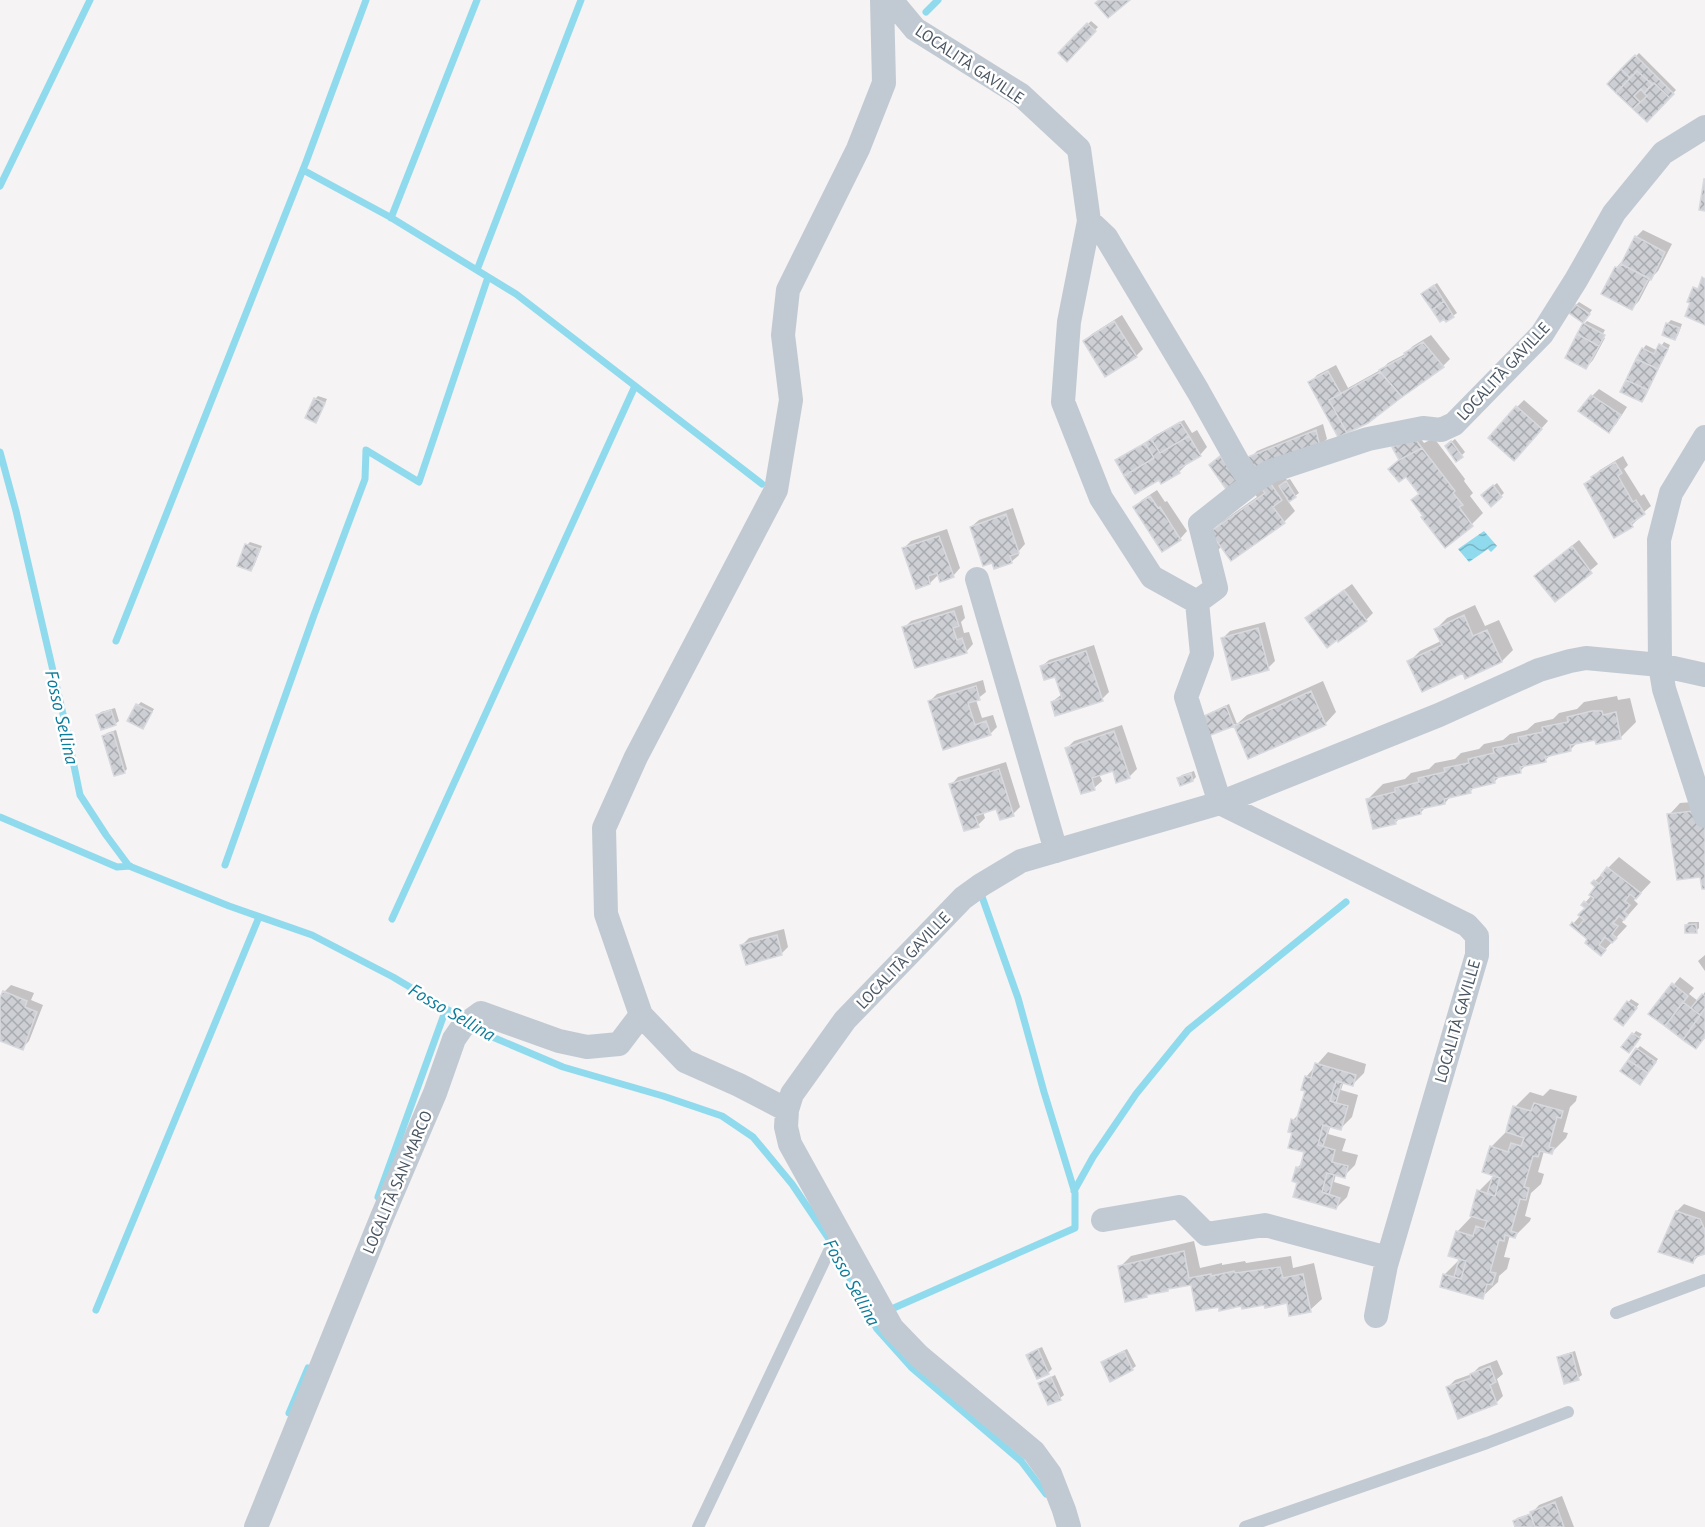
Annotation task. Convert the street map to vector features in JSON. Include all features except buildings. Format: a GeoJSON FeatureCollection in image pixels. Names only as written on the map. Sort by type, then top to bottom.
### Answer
{"type":"FeatureCollection","features":[{"type":"Feature","properties":{"kind":"street"},"geometry":{"type":"LineString","coordinates":[[882,0],[884,83],[858,149],[788,290],[783,335],[791,400],[776,490],[636,758],[604,828],[606,914],[641,1015],[685,1061],[787,1110],[786,1127],[790,1144],[892,1328],[919,1356],[1034,1452],[1050,1474],[1069,1527]]}},
{"type":"Feature","properties":{"kind":"street","name":"LOCALITÀ GAVILLE"},"geometry":{"type":"LineString","coordinates":[[891,0],[915,29],[1021,95],[1078,149],[1089,221],[1069,322],[1063,402],[1101,498],[1152,577],[1197,602],[1216,588],[1200,524],[1271,471],[1368,439],[1423,428],[1441,430],[1454,424],[1542,334],[1614,213],[1663,153],[1705,127]]}},
{"type":"Feature","properties":{"kind":"street"},"geometry":{"type":"LineString","coordinates":[[1089,221],[1107,237],[1252,483]]}},
{"type":"Feature","properties":{"kind":"street"},"geometry":{"type":"LineString","coordinates":[[1705,438],[1671,493],[1659,540],[1660,664],[1664,688],[1701,793],[1705,816]]}},
{"type":"Feature","properties":{"kind":"street"},"geometry":{"type":"LineString","coordinates":[[977,579],[1056,851]]}},
{"type":"Feature","properties":{"kind":"street"},"geometry":{"type":"LineString","coordinates":[[1197,602],[1202,654],[1186,698],[1220,803]]}},
{"type":"Feature","properties":{"kind":"street","name":"LOCALITÀ GAVILLE"},"geometry":{"type":"LineString","coordinates":[[787,1110],[792,1094],[845,1020],[972,891],[1021,861],[1220,803],[1439,715],[1539,670],[1570,661],[1586,658],[1660,664],[1705,675]]}},
{"type":"Feature","properties":{"kind":"street","name":"LOCALITÀ GAVILLE"},"geometry":{"type":"LineString","coordinates":[[1220,803],[1467,925],[1477,936],[1477,955],[1388,1258],[1376,1316]]}},
{"type":"Feature","properties":{"kind":"street","name":"LOCALITÀ SAN MARCO"},"geometry":{"type":"LineString","coordinates":[[256,1527],[435,1093],[453,1039],[463,1026],[481,1013],[559,1041],[587,1047],[620,1044],[641,1015]]}},
{"type":"Feature","properties":{"kind":"street"},"geometry":{"type":"LineString","coordinates":[[1103,1220],[1179,1207],[1206,1234],[1265,1225],[1388,1258]]}},
{"type":"Feature","properties":{"kind":"lane"},"geometry":{"type":"LineString","coordinates":[[698,1527],[839,1230]]}},
{"type":"Feature","properties":{"kind":"lane"},"geometry":{"type":"LineString","coordinates":[[1616,1313],[1705,1280]]}},
{"type":"Feature","properties":{"kind":"lane"},"geometry":{"type":"LineString","coordinates":[[1245,1527],[1487,1443],[1568,1412]]}},
{"type":"Feature","properties":{"kind":"water"},"geometry":{"type":"Polygon","coordinates":[[[1484,531],[1497,546],[1491,552],[1488,549],[1469,562],[1458,549],[1484,531]]]}},
{"type":"Feature","properties":{"kind":"waterway"},"geometry":{"type":"LineString","coordinates":[[0,186],[90,0]]}},
{"type":"Feature","properties":{"kind":"waterway"},"geometry":{"type":"LineString","coordinates":[[116,641],[306,162],[366,0]]}},
{"type":"Feature","properties":{"kind":"waterway"},"geometry":{"type":"LineString","coordinates":[[391,218],[477,0]]}},
{"type":"Feature","properties":{"kind":"waterway"},"geometry":{"type":"LineString","coordinates":[[477,270],[581,0]]}},
{"type":"Feature","properties":{"kind":"waterway"},"geometry":{"type":"LineString","coordinates":[[926,12],[938,0]]}},
{"type":"Feature","properties":{"kind":"waterway"},"geometry":{"type":"LineString","coordinates":[[303,170],[390,217],[516,294],[762,484]]}},
{"type":"Feature","properties":{"kind":"waterway"},"geometry":{"type":"LineString","coordinates":[[225,865],[365,479],[366,450],[419,482],[488,277]]}},
{"type":"Feature","properties":{"kind":"waterway"},"geometry":{"type":"LineString","coordinates":[[392,919],[635,386]]}},
{"type":"Feature","properties":{"kind":"waterway","name":"Fosso Sellina"},"geometry":{"type":"LineString","coordinates":[[0,452],[16,511],[80,795],[129,866],[229,906],[312,935],[393,977],[465,1020],[476,1030],[563,1067],[722,1116],[753,1137],[792,1184],[829,1239],[877,1329],[911,1367],[1021,1461],[1046,1494]]}},
{"type":"Feature","properties":{"kind":"waterway"},"geometry":{"type":"LineString","coordinates":[[0,817],[117,867],[130,866]]}},
{"type":"Feature","properties":{"kind":"waterway"},"geometry":{"type":"LineString","coordinates":[[887,1311],[1075,1228],[1075,1193],[1018,998],[981,894]]}},
{"type":"Feature","properties":{"kind":"waterway"},"geometry":{"type":"LineString","coordinates":[[1074,1191],[1093,1157],[1136,1094],[1188,1030],[1346,902]]}},
{"type":"Feature","properties":{"kind":"waterway"},"geometry":{"type":"LineString","coordinates":[[96,1310],[259,917]]}},
{"type":"Feature","properties":{"kind":"waterway"},"geometry":{"type":"LineString","coordinates":[[378,1197],[446,1009]]}},
{"type":"Feature","properties":{"kind":"waterway"},"geometry":{"type":"LineString","coordinates":[[289,1413],[308,1368]]}}]}
